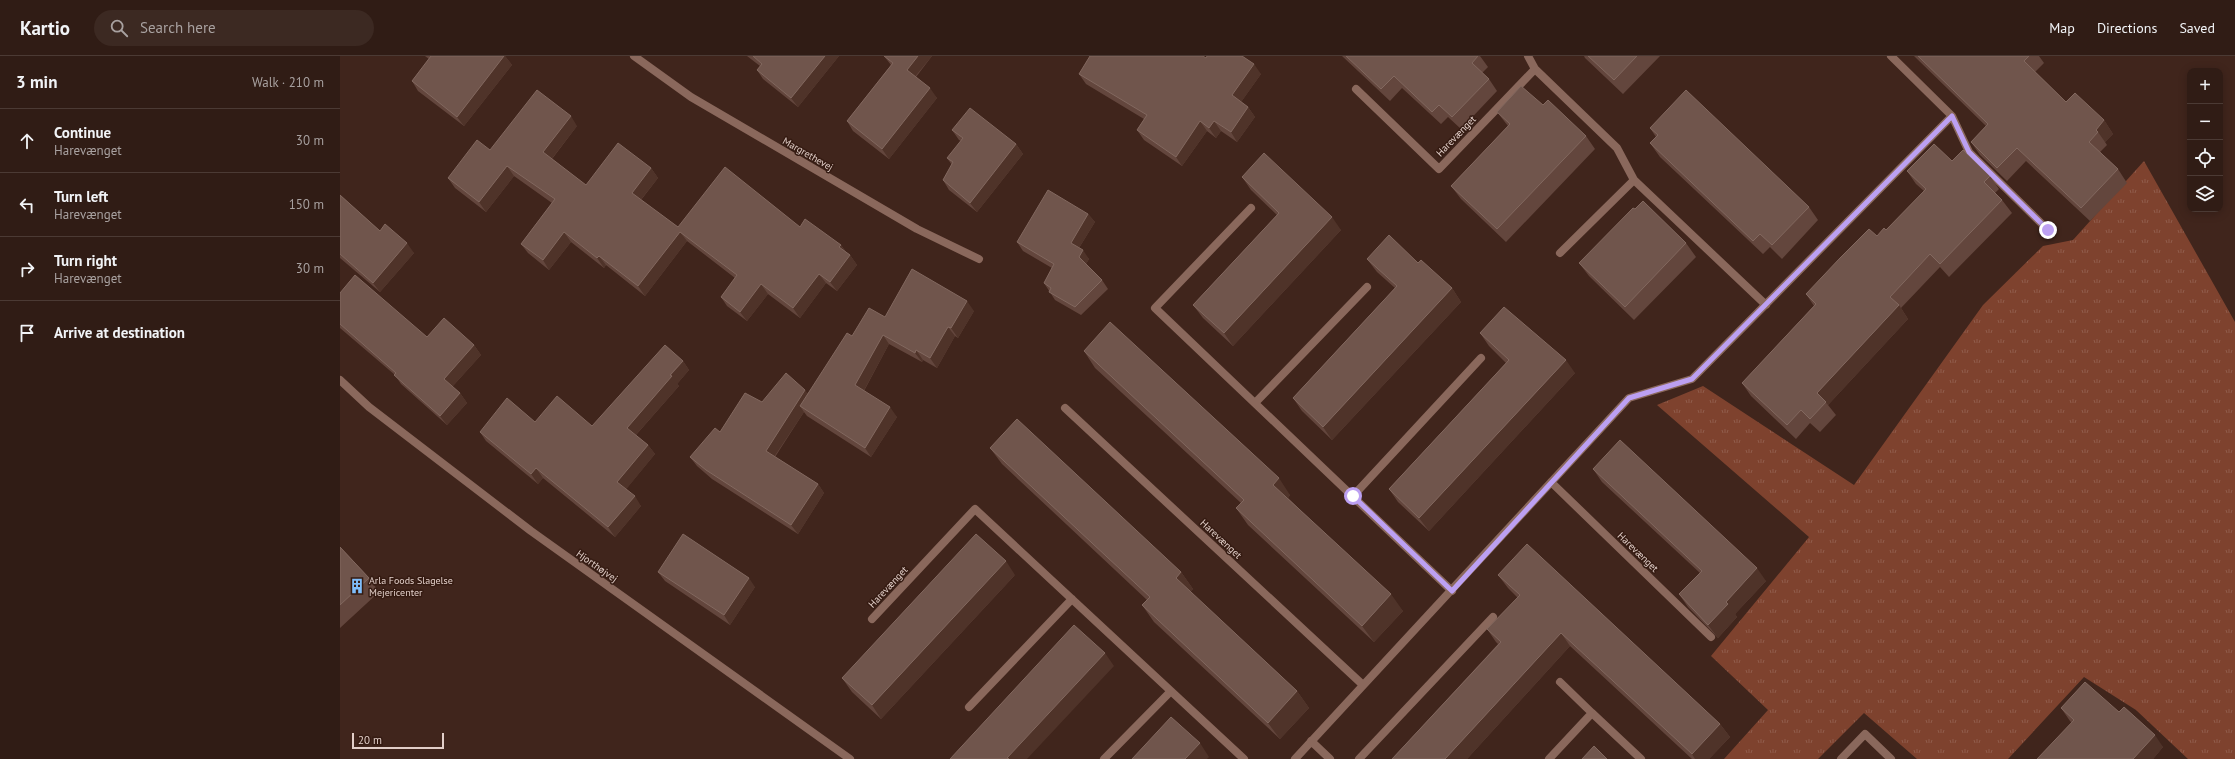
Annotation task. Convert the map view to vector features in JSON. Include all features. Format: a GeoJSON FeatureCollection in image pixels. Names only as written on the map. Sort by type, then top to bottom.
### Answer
{"type":"FeatureCollection","features":[{"type":"Feature","properties":{"kind":"street","name":"Margrethevej"},"geometry":{"type":"LineString","coordinates":[[634,56],[705,105],[917,229],[979,259]]}},
{"type":"Feature","properties":{"kind":"street"},"geometry":{"type":"LineString","coordinates":[[1528,56],[1535,70],[1617,148],[1634,180],[1766,305]]}},
{"type":"Feature","properties":{"kind":"street"},"geometry":{"type":"LineString","coordinates":[[1890,56],[1952,116],[1969,152],[2048,230]]}},
{"type":"Feature","properties":{"kind":"street","name":"Harevænget"},"geometry":{"type":"LineString","coordinates":[[1356,89],[1439,168],[1535,70]]}},
{"type":"Feature","properties":{"kind":"street"},"geometry":{"type":"LineString","coordinates":[[1294,759],[1452,591],[1629,398],[1692,379],[1952,116]]}},
{"type":"Feature","properties":{"kind":"street"},"geometry":{"type":"LineString","coordinates":[[1560,253],[1634,180]]}},
{"type":"Feature","properties":{"kind":"street"},"geometry":{"type":"LineString","coordinates":[[1251,208],[1155,308],[1452,591]]}},
{"type":"Feature","properties":{"kind":"street"},"geometry":{"type":"LineString","coordinates":[[1254,403],[1367,287]]}},
{"type":"Feature","properties":{"kind":"street"},"geometry":{"type":"LineString","coordinates":[[1353,496],[1481,358]]}},
{"type":"Feature","properties":{"kind":"street","name":"Hjorthøjvej"},"geometry":{"type":"LineString","coordinates":[[340,380],[370,407],[530,531],[850,759]]}},
{"type":"Feature","properties":{"kind":"street","name":"Harevænget"},"geometry":{"type":"LineString","coordinates":[[1066,408],[1363,685]]}},
{"type":"Feature","properties":{"kind":"street","name":"Harevænget"},"geometry":{"type":"LineString","coordinates":[[1551,482],[1711,637]]}},
{"type":"Feature","properties":{"kind":"street","name":"Harevænget"},"geometry":{"type":"LineString","coordinates":[[872,619],[975,509],[1244,759]]}},
{"type":"Feature","properties":{"kind":"street"},"geometry":{"type":"LineString","coordinates":[[969,707],[1072,600]]}},
{"type":"Feature","properties":{"kind":"street"},"geometry":{"type":"LineString","coordinates":[[1359,759],[1493,617]]}},
{"type":"Feature","properties":{"kind":"street"},"geometry":{"type":"LineString","coordinates":[[1560,682],[1641,759]]}},
{"type":"Feature","properties":{"kind":"street"},"geometry":{"type":"LineString","coordinates":[[1104,759],[1171,691]]}},
{"type":"Feature","properties":{"kind":"street"},"geometry":{"type":"LineString","coordinates":[[1548,759],[1592,713]]}},
{"type":"Feature","properties":{"kind":"street"},"geometry":{"type":"LineString","coordinates":[[1841,759],[1865,734],[1891,759]]}},
{"type":"Feature","properties":{"kind":"street"},"geometry":{"type":"LineString","coordinates":[[1311,741],[1330,759]]}},
{"type":"Feature","properties":{"kind":"green space"},"geometry":{"type":"Polygon","coordinates":[[[2144,161],[2235,322],[2235,759],[2188,759],[2136,710],[2084,677],[2008,759],[1917,759],[1864,713],[1818,759],[1724,759],[1768,710],[1711,656],[1809,537],[1657,405],[1703,386],[1854,485],[1983,305],[2043,246],[2073,240],[2144,161]]]}},
{"type":"Feature","properties":{"kind":"building"},"geometry":{"type":"Polygon","coordinates":[[[431,56],[504,56],[457,117],[412,81],[431,56]]]}},
{"type":"Feature","properties":{"kind":"building"},"geometry":{"type":"Polygon","coordinates":[[[753,56],[825,56],[791,98],[757,70],[762,64],[753,56]]]}},
{"type":"Feature","properties":{"kind":"building"},"geometry":{"type":"Polygon","coordinates":[[[884,56],[918,56],[907,70],[930,88],[882,149],[847,121],[893,63],[884,56]]]}},
{"type":"Feature","properties":{"kind":"building"},"geometry":{"type":"Polygon","coordinates":[[[1090,56],[1203,56],[1206,58],[1207,56],[1242,56],[1254,64],[1232,95],[1248,107],[1231,132],[1214,121],[1209,128],[1200,121],[1176,157],[1137,130],[1147,115],[1079,74],[1090,56]]]}},
{"type":"Feature","properties":{"kind":"building"},"geometry":{"type":"Polygon","coordinates":[[[1346,56],[1478,56],[1472,63],[1489,79],[1452,117],[1439,105],[1432,112],[1394,76],[1381,89],[1346,56]]]}},
{"type":"Feature","properties":{"kind":"building"},"geometry":{"type":"Polygon","coordinates":[[[1588,56],[1637,56],[1614,80],[1588,56]]]}},
{"type":"Feature","properties":{"kind":"building"},"geometry":{"type":"Polygon","coordinates":[[[1918,56],[2029,56],[2024,61],[2066,102],[2075,93],[2104,120],[2096,130],[2098,132],[2089,142],[2118,169],[2081,208],[2017,148],[1997,168],[1971,142],[1988,124],[1918,56]]]}},
{"type":"Feature","properties":{"kind":"building"},"geometry":{"type":"Polygon","coordinates":[[[1521,86],[1543,105],[1548,100],[1586,136],[1497,229],[1451,186],[1510,124],[1497,112],[1521,86]]]}},
{"type":"Feature","properties":{"kind":"building"},"geometry":{"type":"Polygon","coordinates":[[[537,90],[571,116],[543,152],[586,185],[618,143],[651,168],[632,193],[678,227],[725,167],[800,227],[805,219],[841,245],[839,247],[850,255],[830,282],[819,274],[793,308],[761,284],[740,312],[721,297],[737,275],[680,232],[638,286],[599,256],[597,258],[564,232],[543,260],[521,244],[555,199],[507,166],[479,202],[448,178],[477,140],[490,150],[537,90]]]}},
{"type":"Feature","properties":{"kind":"building"},"geometry":{"type":"Polygon","coordinates":[[[1686,90],[1809,207],[1772,245],[1760,234],[1753,241],[1650,143],[1658,135],[1650,128],[1686,90]]]}},
{"type":"Feature","properties":{"kind":"building"},"geometry":{"type":"Polygon","coordinates":[[[970,108],[1016,144],[970,203],[943,180],[953,162],[947,158],[963,138],[952,130],[970,108]]]}},
{"type":"Feature","properties":{"kind":"building"},"geometry":{"type":"Polygon","coordinates":[[[1934,144],[1952,161],[1963,150],[1990,176],[1984,182],[2002,200],[1940,264],[1930,254],[1890,297],[1899,305],[1817,393],[1826,402],[1810,419],[1801,410],[1787,425],[1742,383],[1816,304],[1806,294],[1840,258],[1869,229],[1877,236],[1884,228],[1886,230],[1926,189],[1907,171],[1934,144]]]}},
{"type":"Feature","properties":{"kind":"building"},"geometry":{"type":"Polygon","coordinates":[[[1264,153],[1332,217],[1224,333],[1193,305],[1279,213],[1242,177],[1264,153]]]}},
{"type":"Feature","properties":{"kind":"building"},"geometry":{"type":"Polygon","coordinates":[[[1048,190],[1088,214],[1071,243],[1083,250],[1079,257],[1102,280],[1075,307],[1049,292],[1051,288],[1044,283],[1054,264],[1017,242],[1048,190]]]}},
{"type":"Feature","properties":{"kind":"building"},"geometry":{"type":"Polygon","coordinates":[[[340,195],[380,231],[385,224],[407,243],[373,283],[340,254],[340,195]]]}},
{"type":"Feature","properties":{"kind":"building"},"geometry":{"type":"Polygon","coordinates":[[[1643,201],[1686,243],[1625,307],[1579,263],[1633,208],[1635,209],[1643,201]]]}},
{"type":"Feature","properties":{"kind":"building"},"geometry":{"type":"Polygon","coordinates":[[[1389,235],[1418,263],[1421,260],[1452,288],[1323,427],[1293,398],[1397,286],[1367,259],[1389,235]]]}},
{"type":"Feature","properties":{"kind":"building"},"geometry":{"type":"Polygon","coordinates":[[[912,269],[967,301],[951,328],[948,327],[930,358],[916,350],[915,353],[883,335],[855,385],[890,407],[865,448],[800,406],[847,333],[852,336],[869,308],[885,317],[912,269]]]}},
{"type":"Feature","properties":{"kind":"building"},"geometry":{"type":"Polygon","coordinates":[[[355,275],[427,337],[444,318],[474,345],[444,379],[460,393],[440,416],[394,375],[396,373],[340,324],[340,293],[355,275]]]}},
{"type":"Feature","properties":{"kind":"building"},"geometry":{"type":"Polygon","coordinates":[[[1504,307],[1566,360],[1419,518],[1389,489],[1509,360],[1480,333],[1504,307]]]}},
{"type":"Feature","properties":{"kind":"building"},"geometry":{"type":"Polygon","coordinates":[[[1110,322],[1279,478],[1273,485],[1391,594],[1362,626],[1236,508],[1244,500],[1084,351],[1110,322]]]}},
{"type":"Feature","properties":{"kind":"building"},"geometry":{"type":"Polygon","coordinates":[[[665,345],[683,361],[627,428],[648,445],[617,482],[635,496],[608,527],[536,468],[531,474],[480,432],[507,398],[535,422],[557,396],[592,426],[665,345]]]}},
{"type":"Feature","properties":{"kind":"building"},"geometry":{"type":"Polygon","coordinates":[[[786,373],[805,390],[766,451],[818,484],[791,525],[706,470],[690,457],[715,428],[720,432],[745,393],[762,402],[786,373]]]}},
{"type":"Feature","properties":{"kind":"building"},"geometry":{"type":"Polygon","coordinates":[[[1017,419],[1181,572],[1176,578],[1297,691],[1268,723],[1142,605],[1150,597],[990,448],[1017,419]]]}},
{"type":"Feature","properties":{"kind":"building"},"geometry":{"type":"Polygon","coordinates":[[[1620,440],[1757,568],[1726,602],[1728,604],[1708,625],[1679,594],[1702,571],[1593,469],[1620,440]]]}},
{"type":"Feature","properties":{"kind":"building"},"geometry":{"type":"Polygon","coordinates":[[[683,534],[749,578],[724,615],[658,572],[683,534]]]}},
{"type":"Feature","properties":{"kind":"building"},"geometry":{"type":"Polygon","coordinates":[[[976,534],[1006,561],[872,705],[842,678],[976,534]]]}},
{"type":"Feature","properties":{"kind":"building"},"geometry":{"type":"Polygon","coordinates":[[[1527,544],[1720,724],[1692,754],[1561,633],[1445,759],[1392,759],[1501,642],[1487,629],[1520,595],[1498,575],[1527,544]]]}},
{"type":"Feature","properties":{"kind":"building"},"geometry":{"type":"Polygon","coordinates":[[[340,547],[369,578],[340,605],[340,547]]]}},
{"type":"Feature","properties":{"kind":"building"},"geometry":{"type":"Polygon","coordinates":[[[1074,625],[1105,653],[1007,758],[1009,759],[950,759],[1074,625]]]}},
{"type":"Feature","properties":{"kind":"building"},"geometry":{"type":"Polygon","coordinates":[[[2085,682],[2119,712],[2124,707],[2155,735],[2133,759],[2037,759],[2074,720],[2061,708],[2085,682]]]}},
{"type":"Feature","properties":{"kind":"building"},"geometry":{"type":"Polygon","coordinates":[[[1171,717],[1200,743],[1185,759],[1132,759],[1171,717]]]}},
{"type":"Feature","properties":{"kind":"building"},"geometry":{"type":"Polygon","coordinates":[[[1594,746],[1607,759],[1582,759],[1594,746]]]}},
{"type":"Feature","properties":{"kind":"place","name":"Arla Foods Slagelse Mejericenter"},"geometry":{"type":"Point","coordinates":[357,586]}},
{"type":"Feature","properties":{"kind":"route"},"geometry":{"type":"LineString","coordinates":[[1353,496],[1452,591],[1629,398],[1692,379],[1952,116],[1969,152],[2048,230]]}}]}
